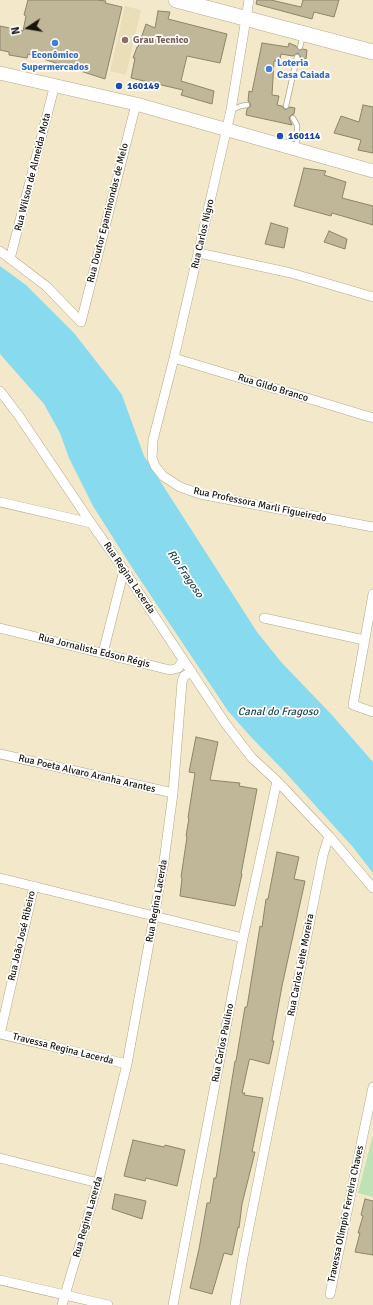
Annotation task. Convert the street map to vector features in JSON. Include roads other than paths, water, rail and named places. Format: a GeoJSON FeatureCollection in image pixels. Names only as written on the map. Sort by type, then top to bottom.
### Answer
{"type":"FeatureCollection","features":[{"type":"Feature","properties":{"kind":"main road"},"geometry":{"type":"LineString","coordinates":[[176,0],[373,52]]}},
{"type":"Feature","properties":{"kind":"main road"},"geometry":{"type":"LineString","coordinates":[[0,73],[54,84],[136,104],[373,170]]}},
{"type":"Feature","properties":{"kind":"street","name":"Rua Carlos Nigro"},"geometry":{"type":"LineString","coordinates":[[155,466],[151,455],[152,440],[174,358],[227,130],[249,0]]}},
{"type":"Feature","properties":{"kind":"street","name":"Rua Wilson de Almeida Mota"},"geometry":{"type":"LineString","coordinates":[[10,259],[54,84]]}},
{"type":"Feature","properties":{"kind":"street","name":"Rua Doutor Epaminondas de Melo"},"geometry":{"type":"LineString","coordinates":[[10,259],[46,286],[81,322],[136,104]]}},
{"type":"Feature","properties":{"kind":"street"},"geometry":{"type":"LineString","coordinates":[[0,251],[10,259]]}},
{"type":"Feature","properties":{"kind":"street"},"geometry":{"type":"LineString","coordinates":[[199,252],[291,273],[373,297]]}},
{"type":"Feature","properties":{"kind":"street","name":"Rua Gildo Branco"},"geometry":{"type":"LineString","coordinates":[[174,358],[373,418]]}},
{"type":"Feature","properties":{"kind":"street","name":"Rua Regina Lacerda"},"geometry":{"type":"LineString","coordinates":[[0,391],[19,416],[192,672],[184,676],[182,682],[173,793],[164,861],[127,1064],[98,1183],[62,1305]]}},
{"type":"Feature","properties":{"kind":"street","name":"Rua Professora Marli Figueiredo"},"geometry":{"type":"LineString","coordinates":[[155,466],[163,476],[173,483],[200,494],[373,527]]}},
{"type":"Feature","properties":{"kind":"street"},"geometry":{"type":"LineString","coordinates":[[0,502],[91,523]]}},
{"type":"Feature","properties":{"kind":"street"},"geometry":{"type":"LineString","coordinates":[[102,653],[124,570]]}},
{"type":"Feature","properties":{"kind":"street"},"geometry":{"type":"LineString","coordinates":[[373,594],[353,705],[373,712]]}},
{"type":"Feature","properties":{"kind":"street"},"geometry":{"type":"LineString","coordinates":[[264,618],[364,640]]}},
{"type":"Feature","properties":{"kind":"street","name":"Rua Jornalista Edson Régis"},"geometry":{"type":"LineString","coordinates":[[0,628],[170,670],[178,668],[184,660]]}},
{"type":"Feature","properties":{"kind":"street"},"geometry":{"type":"LineString","coordinates":[[192,672],[225,723],[252,758],[277,781],[330,836],[373,888]]}},
{"type":"Feature","properties":{"kind":"street","name":"Rua Poeta Alvaro Aranha Arantes"},"geometry":{"type":"LineString","coordinates":[[0,754],[173,793]]}},
{"type":"Feature","properties":{"kind":"street","name":"Rua Carlos Paulino"},"geometry":{"type":"LineString","coordinates":[[173,1305],[243,938],[277,781]]}},
{"type":"Feature","properties":{"kind":"street","name":"Rua Carlos Leite Moreira"},"geometry":{"type":"LineString","coordinates":[[235,1305],[246,1241],[322,855],[330,836]]}},
{"type":"Feature","properties":{"kind":"street"},"geometry":{"type":"LineString","coordinates":[[0,878],[243,938]]}},
{"type":"Feature","properties":{"kind":"street","name":"Rua João José Ribeiro"},"geometry":{"type":"LineString","coordinates":[[0,1034],[34,886]]}},
{"type":"Feature","properties":{"kind":"street","name":"Travessa Regina Lacerda"},"geometry":{"type":"LineString","coordinates":[[0,1034],[127,1064]]}},
{"type":"Feature","properties":{"kind":"street","name":"Travessa Olímpio Ferreira Chaves"},"geometry":{"type":"LineString","coordinates":[[330,1294],[373,1087]]}},
{"type":"Feature","properties":{"kind":"street"},"geometry":{"type":"LineString","coordinates":[[0,1158],[98,1183]]}},
{"type":"Feature","properties":{"kind":"street"},"geometry":{"type":"LineString","coordinates":[[0,1280],[108,1305]]}},
{"type":"Feature","properties":{"kind":"lane"},"geometry":{"type":"LineString","coordinates":[[300,47],[304,33]]}},
{"type":"Feature","properties":{"kind":"lane"},"geometry":{"type":"LineString","coordinates":[[286,106],[297,57]]}},
{"type":"Feature","properties":{"kind":"lane"},"geometry":{"type":"LineString","coordinates":[[231,110],[247,105]]}},
{"type":"Feature","properties":{"kind":"lane"},"geometry":{"type":"LineString","coordinates":[[293,118],[297,125],[297,149]]}},
{"type":"Feature","properties":{"kind":"water","name":"Canal do Fragoso"},"geometry":{"type":"Polygon","coordinates":[[[0,266],[26,285],[74,333],[117,388],[122,395],[144,456],[257,632],[282,663],[331,714],[373,762],[373,873],[352,846],[228,711],[129,563],[93,506],[69,458],[60,433],[44,404],[0,354],[0,266]]]}},
{"type":"Feature","properties":{"kind":"place","name":"Grau Tecnico"},"geometry":{"type":"Point","coordinates":[125,40]}},
{"type":"Feature","properties":{"kind":"place","name":"Econômico Supermercados"},"geometry":{"type":"Point","coordinates":[55,43]}},
{"type":"Feature","properties":{"kind":"place","name":"Loteria Casa Caiada"},"geometry":{"type":"Point","coordinates":[269,69]}},
{"type":"Feature","properties":{"kind":"place","name":"160149"},"geometry":{"type":"Point","coordinates":[119,86]}},
{"type":"Feature","properties":{"kind":"place","name":"160114"},"geometry":{"type":"Point","coordinates":[280,136]}},
{"type":"Feature","properties":{"kind":"water label","name":"Rio Fragoso"},"geometry":{"type":"Point","coordinates":[185,574]}}]}
